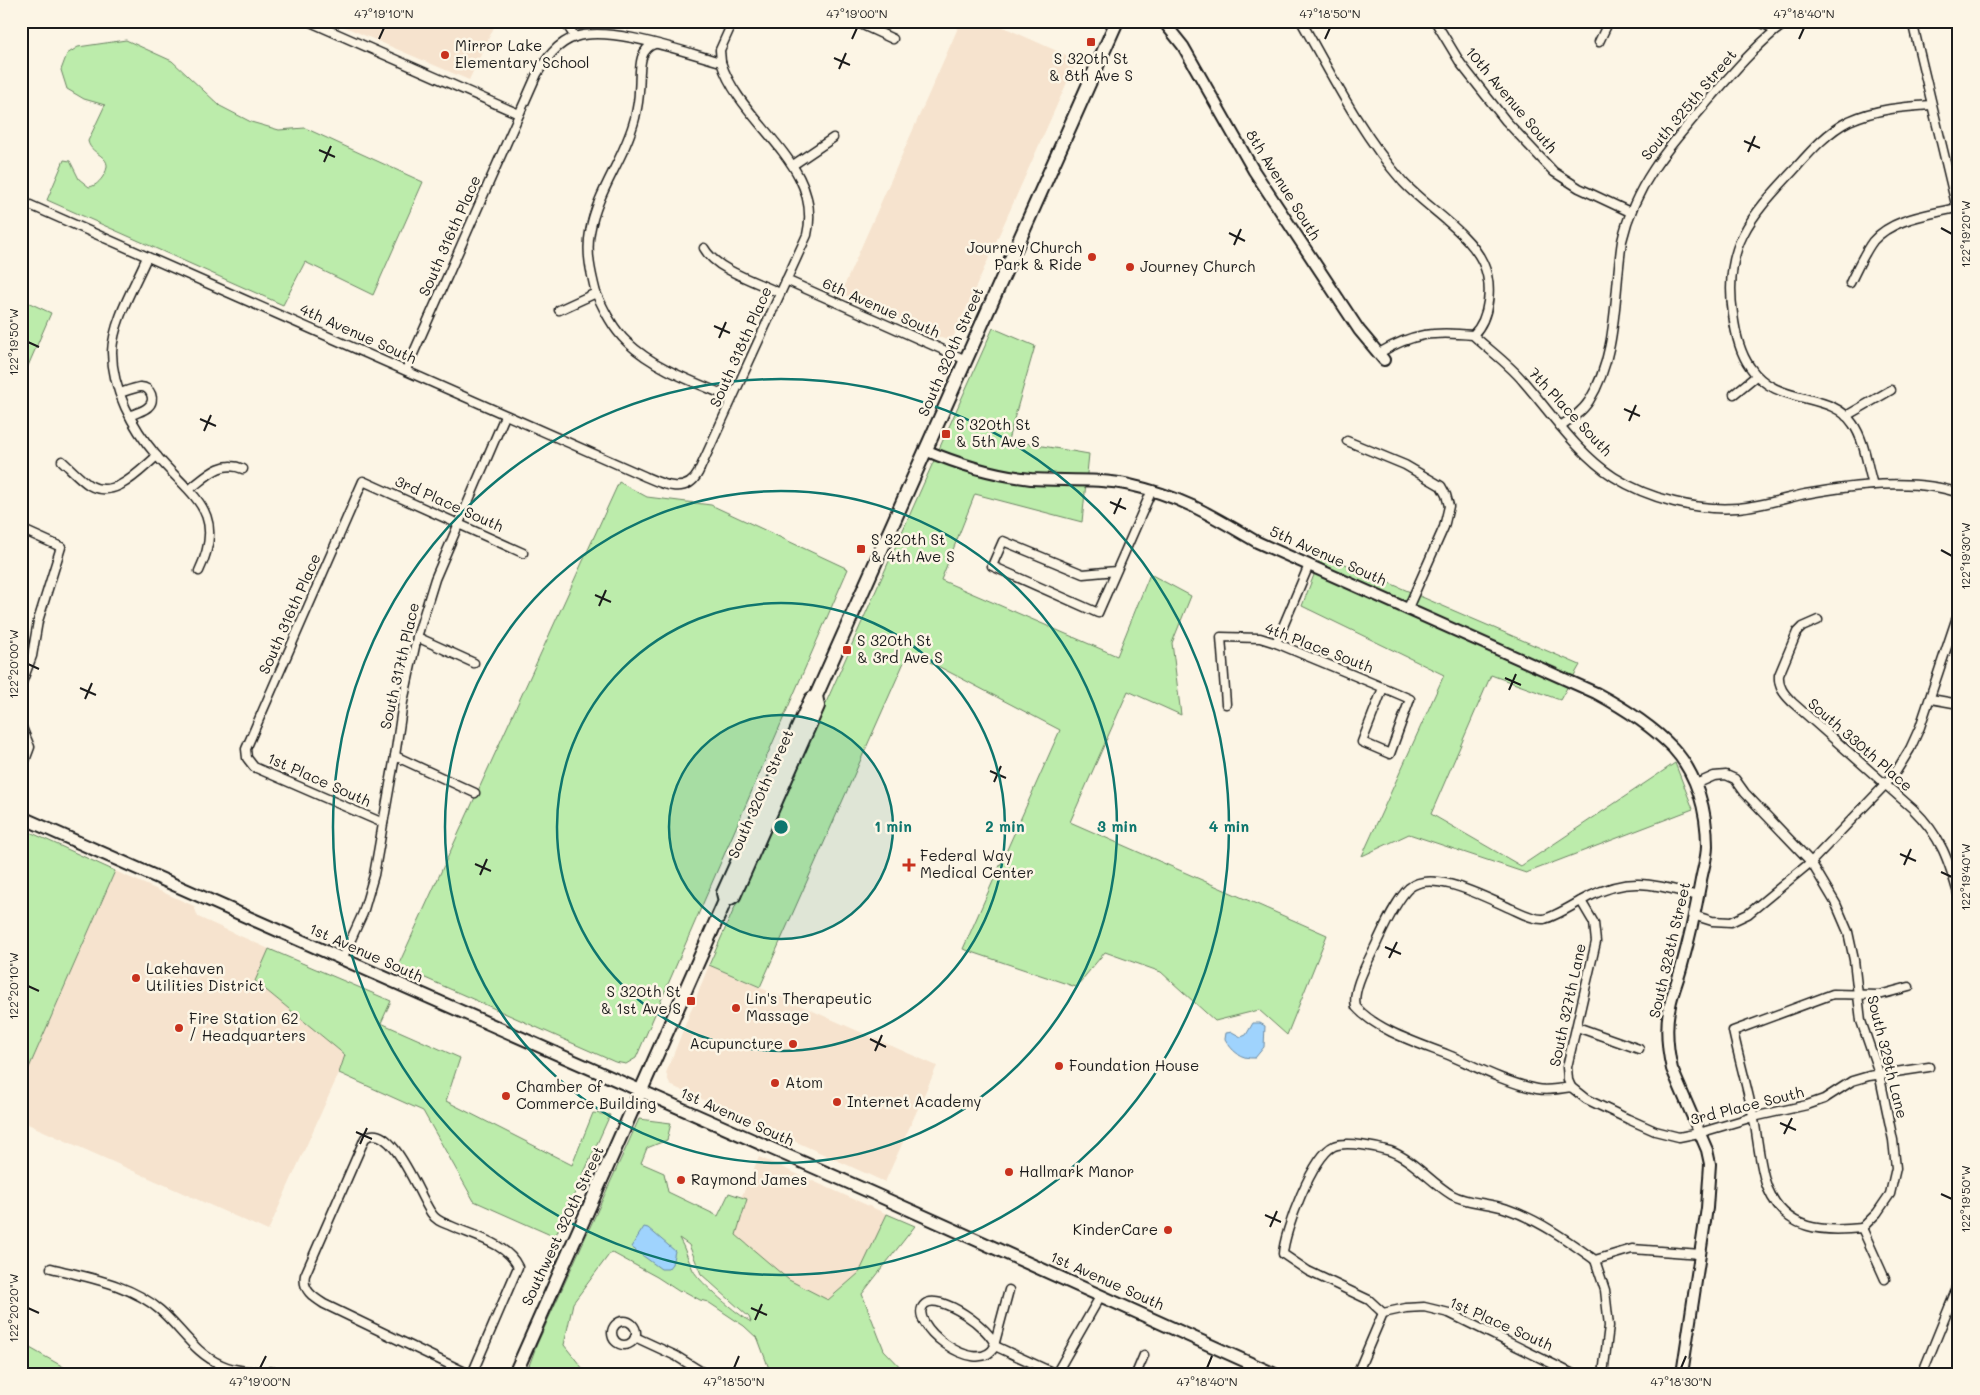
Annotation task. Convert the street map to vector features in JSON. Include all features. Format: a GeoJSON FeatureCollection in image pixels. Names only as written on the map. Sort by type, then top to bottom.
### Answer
{"type":"FeatureCollection","features":[{"type":"Feature","properties":{"kind":"main road","name":"South 320th Street"},"geometry":{"type":"LineString","coordinates":[[642,1092],[725,901],[734,896],[818,706],[816,696],[1117,21]]}},
{"type":"Feature","properties":{"kind":"main road","name":"1st Avenue South"},"geometry":{"type":"LineString","coordinates":[[21,818],[342,958],[1101,1295],[1274,1374]]}},
{"type":"Feature","properties":{"kind":"main road","name":"Southwest 320th Street"},"geometry":{"type":"LineString","coordinates":[[515,1374],[550,1292],[642,1092]]}},
{"type":"Feature","properties":{"kind":"street"},"geometry":{"type":"LineString","coordinates":[[308,21],[519,114]]}},
{"type":"Feature","properties":{"kind":"street"},"geometry":{"type":"LineString","coordinates":[[733,21],[720,50],[721,62],[731,87],[793,165],[833,138]]}},
{"type":"Feature","properties":{"kind":"street"},"geometry":{"type":"LineString","coordinates":[[854,21],[893,39]]}},
{"type":"Feature","properties":{"kind":"street","name":"8th Avenue South"},"geometry":{"type":"LineString","coordinates":[[1163,21],[1183,46],[1254,171],[1359,330],[1382,356]]}},
{"type":"Feature","properties":{"kind":"street"},"geometry":{"type":"LineString","coordinates":[[1301,21],[1376,148],[1404,183],[1456,230],[1482,262],[1488,281],[1487,304],[1482,323],[1473,335],[1428,334],[1412,336],[1382,356]]}},
{"type":"Feature","properties":{"kind":"street","name":"10th Avenue South"},"geometry":{"type":"LineString","coordinates":[[1434,21],[1461,64],[1506,121],[1554,172],[1579,188],[1630,212]]}},
{"type":"Feature","properties":{"kind":"street"},"geometry":{"type":"LineString","coordinates":[[1599,42],[1609,21]]}},
{"type":"Feature","properties":{"kind":"street"},"geometry":{"type":"LineString","coordinates":[[1758,21],[1776,30]]}},
{"type":"Feature","properties":{"kind":"street","name":"South 325th Street"},"geometry":{"type":"LineString","coordinates":[[1560,426],[1579,413],[1588,402],[1601,375],[1612,336],[1618,266],[1625,226],[1638,195],[1660,158],[1744,61],[1776,30],[1789,21]]}},
{"type":"Feature","properties":{"kind":"street"},"geometry":{"type":"LineString","coordinates":[[1912,21],[1959,217]]}},
{"type":"Feature","properties":{"kind":"street"},"geometry":{"type":"LineString","coordinates":[[567,25],[576,37],[604,34],[655,44],[721,62]]}},
{"type":"Feature","properties":{"kind":"street","name":"South 316th Place"},"geometry":{"type":"LineString","coordinates":[[406,370],[519,114],[545,62],[560,46],[576,37]]}},
{"type":"Feature","properties":{"kind":"street"},"geometry":{"type":"LineString","coordinates":[[655,44],[648,47],[643,55],[639,93],[632,128],[597,205],[593,219],[588,248],[596,293],[614,327],[627,342],[643,355],[667,369],[732,398]]}},
{"type":"Feature","properties":{"kind":"street"},"geometry":{"type":"LineString","coordinates":[[1873,485],[1858,432],[1846,416],[1820,402],[1782,393],[1756,376],[1743,353],[1734,322],[1730,297],[1734,256],[1742,234],[1754,215],[1818,144],[1840,126],[1861,116],[1893,108],[1931,105]]}},
{"type":"Feature","properties":{"kind":"street","name":"South 318th Place"},"geometry":{"type":"LineString","coordinates":[[684,486],[696,477],[807,235],[810,212],[802,181],[793,165]]}},
{"type":"Feature","properties":{"kind":"street","name":"4th Avenue South"},"geometry":{"type":"LineString","coordinates":[[21,201],[656,481],[672,486],[684,486]]}},
{"type":"Feature","properties":{"kind":"street"},"geometry":{"type":"LineString","coordinates":[[1850,283],[1869,247],[1877,237],[1903,222],[1956,208]]}},
{"type":"Feature","properties":{"kind":"street"},"geometry":{"type":"LineString","coordinates":[[704,248],[708,255],[719,265],[780,293]]}},
{"type":"Feature","properties":{"kind":"street"},"geometry":{"type":"LineString","coordinates":[[147,257],[121,315],[113,344],[113,364],[120,393],[130,416],[157,456],[190,489],[202,506],[208,524],[209,544],[200,572]]}},
{"type":"Feature","properties":{"kind":"street","name":"6th Avenue South"},"geometry":{"type":"LineString","coordinates":[[786,280],[966,360]]}},
{"type":"Feature","properties":{"kind":"street"},"geometry":{"type":"LineString","coordinates":[[559,310],[596,293]]}},
{"type":"Feature","properties":{"kind":"street","name":"7th Place South"},"geometry":{"type":"LineString","coordinates":[[1473,335],[1522,379],[1560,426],[1586,454],[1615,477],[1654,495],[1699,506],[1738,508],[1805,494],[1873,485],[1927,486],[1959,493]]}},
{"type":"Feature","properties":{"kind":"street"},"geometry":{"type":"LineString","coordinates":[[1734,394],[1756,376]]}},
{"type":"Feature","properties":{"kind":"street"},"geometry":{"type":"LineString","coordinates":[[120,393],[140,387],[147,389],[152,395],[152,402],[147,408],[130,416]]}},
{"type":"Feature","properties":{"kind":"street"},"geometry":{"type":"LineString","coordinates":[[1846,416],[1890,390]]}},
{"type":"Feature","properties":{"kind":"street","name":"South 317th Place"},"geometry":{"type":"LineString","coordinates":[[342,958],[362,913],[374,875],[403,702],[417,637],[435,579],[506,416]]}},
{"type":"Feature","properties":{"kind":"street"},"geometry":{"type":"LineString","coordinates":[[1347,441],[1405,465],[1440,486],[1446,495],[1449,506],[1444,526],[1408,608]]}},
{"type":"Feature","properties":{"kind":"street","name":"5th Avenue South"},"geometry":{"type":"LineString","coordinates":[[925,450],[959,464],[1000,475],[1128,484],[1152,490],[1190,504],[1208,512],[1257,542],[1571,681],[1625,709],[1661,736],[1688,767]]}},
{"type":"Feature","properties":{"kind":"street"},"geometry":{"type":"LineString","coordinates":[[62,461],[90,485],[109,490],[122,484],[157,456]]}},
{"type":"Feature","properties":{"kind":"street"},"geometry":{"type":"LineString","coordinates":[[190,489],[223,466],[232,465],[243,469]]}},
{"type":"Feature","properties":{"kind":"street","name":"South 316th Place"},"geometry":{"type":"LineString","coordinates":[[247,758],[246,749],[363,481]]}},
{"type":"Feature","properties":{"kind":"street","name":"3rd Place South"},"geometry":{"type":"LineString","coordinates":[[363,481],[524,553]]}},
{"type":"Feature","properties":{"kind":"street"},"geometry":{"type":"LineString","coordinates":[[1116,571],[1083,574],[1003,541],[992,566],[1098,613],[1152,490]]}},
{"type":"Feature","properties":{"kind":"street"},"geometry":{"type":"LineString","coordinates":[[21,529],[62,547],[38,622],[32,656],[21,685]]}},
{"type":"Feature","properties":{"kind":"street"},"geometry":{"type":"LineString","coordinates":[[1276,643],[1309,565]]}},
{"type":"Feature","properties":{"kind":"street"},"geometry":{"type":"LineString","coordinates":[[1694,915],[1722,922],[1741,919],[1812,862],[1886,785],[1910,749],[1931,699],[1959,611]]}},
{"type":"Feature","properties":{"kind":"street","name":"South 330th Place"},"geometry":{"type":"LineString","coordinates":[[1818,620],[1802,626],[1797,632],[1779,675],[1779,685],[1792,702],[1920,816],[1936,836],[1950,866],[1959,898]]}},
{"type":"Feature","properties":{"kind":"street"},"geometry":{"type":"LineString","coordinates":[[417,637],[474,663]]}},
{"type":"Feature","properties":{"kind":"street","name":"4th Place South"},"geometry":{"type":"LineString","coordinates":[[1226,704],[1221,637],[1260,638],[1276,643],[1410,699],[1390,754],[1362,742],[1383,688]]}},
{"type":"Feature","properties":{"kind":"street"},"geometry":{"type":"LineString","coordinates":[[1931,699],[1959,704]]}},
{"type":"Feature","properties":{"kind":"street"},"geometry":{"type":"LineString","coordinates":[[21,725],[30,747],[23,764],[21,778]]}},
{"type":"Feature","properties":{"kind":"street"},"geometry":{"type":"LineString","coordinates":[[395,756],[476,793]]}},
{"type":"Feature","properties":{"kind":"street","name":"1st Place South"},"geometry":{"type":"LineString","coordinates":[[247,758],[254,766],[383,823]]}},
{"type":"Feature","properties":{"kind":"street","name":"South 328th Street"},"geometry":{"type":"LineString","coordinates":[[1682,1374],[1710,1177],[1709,1157],[1672,1069],[1668,1040],[1668,1020],[1671,1002],[1694,915],[1707,848],[1703,812],[1696,784],[1688,767]]}},
{"type":"Feature","properties":{"kind":"street","name":"South 329th Lane"},"geometry":{"type":"LineString","coordinates":[[1696,784],[1714,776],[1726,775],[1735,779],[1745,793],[1812,862],[1836,904],[1848,932],[1854,960],[1856,995],[1861,1021],[1879,1073],[1893,1140],[1896,1168],[1890,1194],[1877,1213],[1862,1228]]}},
{"type":"Feature","properties":{"kind":"street"},"geometry":{"type":"LineString","coordinates":[[1571,1087],[1548,1090],[1515,1082],[1383,1027],[1356,1007],[1356,992],[1384,927],[1408,889],[1414,884],[1427,881],[1443,883],[1538,918],[1546,918],[1607,888],[1630,883],[1654,886],[1698,896]]}},
{"type":"Feature","properties":{"kind":"street","name":"South 327th Lane"},"geometry":{"type":"LineString","coordinates":[[1571,1087],[1567,1068],[1578,1028],[1596,942],[1594,923],[1581,901]]}},
{"type":"Feature","properties":{"kind":"street"},"geometry":{"type":"LineString","coordinates":[[1885,1279],[1862,1228],[1829,1230],[1806,1227],[1792,1219],[1776,1204],[1767,1188],[1733,1031],[1833,994],[1879,995],[1908,987]]}},
{"type":"Feature","properties":{"kind":"street"},"geometry":{"type":"LineString","coordinates":[[1578,1028],[1639,1049]]}},
{"type":"Feature","properties":{"kind":"street","name":"3rd Place South"},"geometry":{"type":"LineString","coordinates":[[1571,1087],[1594,1104],[1655,1131],[1679,1137],[1753,1117],[1808,1105],[1824,1099],[1852,1081],[1879,1073],[1929,1067]]}},
{"type":"Feature","properties":{"kind":"street"},"geometry":{"type":"LineString","coordinates":[[373,1134],[387,1140],[404,1164],[434,1217],[510,1254],[518,1267],[471,1374],[318,1300],[309,1293],[304,1284],[308,1267],[365,1138],[373,1134]]}},
{"type":"Feature","properties":{"kind":"street"},"geometry":{"type":"LineString","coordinates":[[1357,1374],[1383,1313],[1369,1300],[1308,1271],[1283,1254],[1310,1174],[1327,1151],[1334,1146],[1342,1145],[1375,1148],[1391,1152],[1405,1159],[1451,1195],[1469,1201],[1506,1208],[1553,1230],[1595,1260],[1605,1290],[1608,1326],[1603,1374]]}},
{"type":"Feature","properties":{"kind":"street"},"geometry":{"type":"LineString","coordinates":[[1595,1260],[1632,1249],[1700,1254]]}},
{"type":"Feature","properties":{"kind":"street"},"geometry":{"type":"LineString","coordinates":[[51,1268],[118,1286],[140,1296],[161,1311],[203,1354],[223,1366],[246,1372],[301,1374]]}},
{"type":"Feature","properties":{"kind":"street"},"geometry":{"type":"LineString","coordinates":[[1922,1374],[1959,1283]]}},
{"type":"Feature","properties":{"kind":"street"},"geometry":{"type":"LineString","coordinates":[[1009,1290],[995,1344],[990,1352],[978,1355],[963,1354],[953,1350],[940,1340],[924,1323],[920,1314],[922,1307],[928,1303],[936,1302],[954,1308],[979,1324],[995,1344],[1056,1374],[1101,1295]]}},
{"type":"Feature","properties":{"kind":"street","name":"1st Place South"},"geometry":{"type":"LineString","coordinates":[[1383,1313],[1406,1308],[1424,1307],[1449,1313],[1573,1374]]}},
{"type":"Feature","properties":{"kind":"street"},"geometry":{"type":"LineString","coordinates":[[635,1337],[676,1356],[705,1374]]}},
{"type":"Feature","properties":{"kind":"street"},"geometry":{"type":"LineString","coordinates":[[1136,1374],[1144,1354]]}},
{"type":"Feature","properties":{"kind":"shaded area","name":"Mirror Lake Elementary School"},"geometry":{"type":"Polygon","coordinates":[[[331,21],[497,21],[469,80],[331,21]]]}},
{"type":"Feature","properties":{"kind":"shaded area"},"geometry":{"type":"Polygon","coordinates":[[[961,21],[990,21],[1077,60],[954,336],[946,340],[841,293],[961,21]]]}},
{"type":"Feature","properties":{"kind":"shaded area","name":"Fire Station 62 / Headquarters"},"geometry":{"type":"Polygon","coordinates":[[[115,871],[194,906],[198,917],[269,949],[256,981],[345,1055],[339,1073],[268,1231],[21,1121],[21,1086],[115,871]]]}},
{"type":"Feature","properties":{"kind":"shaded area"},"geometry":{"type":"Polygon","coordinates":[[[709,965],[937,1066],[885,1182],[670,1085],[666,1073],[709,965]]]}},
{"type":"Feature","properties":{"kind":"shaded area"},"geometry":{"type":"Polygon","coordinates":[[[759,1157],[887,1214],[843,1313],[715,1257],[759,1157]]]}},
{"type":"Feature","properties":{"kind":"green space"},"geometry":{"type":"Polygon","coordinates":[[[126,40],[172,61],[220,106],[251,122],[279,130],[305,128],[423,182],[373,295],[305,262],[283,305],[47,200],[64,160],[70,161],[79,179],[89,187],[96,184],[102,178],[107,165],[105,160],[90,146],[88,141],[105,105],[84,99],[67,89],[61,70],[67,54],[78,47],[126,40]]]}},
{"type":"Feature","properties":{"kind":"green space"},"geometry":{"type":"Polygon","coordinates":[[[21,299],[51,313],[21,382],[21,299]]]}},
{"type":"Feature","properties":{"kind":"green space"},"geometry":{"type":"Polygon","coordinates":[[[993,328],[1035,346],[1008,440],[1089,454],[1082,522],[975,494],[941,580],[1117,656],[1150,574],[1191,596],[1172,643],[1181,715],[1128,691],[1070,822],[1327,935],[1287,1035],[1259,1010],[1215,1021],[1161,972],[1105,952],[1076,987],[963,949],[1060,730],[909,651],[760,987],[709,965],[993,328]]]}},
{"type":"Feature","properties":{"kind":"green space"},"geometry":{"type":"Polygon","coordinates":[[[619,482],[647,497],[711,505],[848,569],[636,1058],[626,1064],[615,1062],[398,966],[619,482]]]}},
{"type":"Feature","properties":{"kind":"green space"},"geometry":{"type":"Polygon","coordinates":[[[1322,554],[1580,665],[1560,700],[1491,675],[1431,814],[1521,866],[1675,763],[1693,809],[1526,873],[1409,834],[1362,856],[1444,675],[1302,606],[1322,554]]]}},
{"type":"Feature","properties":{"kind":"green space"},"geometry":{"type":"Polygon","coordinates":[[[21,828],[115,871],[21,1086],[21,828]]]}},
{"type":"Feature","properties":{"kind":"green space"},"geometry":{"type":"Polygon","coordinates":[[[269,949],[391,1001],[381,1023],[460,1058],[446,1101],[572,1165],[593,1113],[610,1115],[555,1237],[474,1201],[423,1111],[339,1073],[345,1055],[255,981],[269,949]]]}},
{"type":"Feature","properties":{"kind":"green space"},"geometry":{"type":"Polygon","coordinates":[[[639,1119],[671,1123],[667,1140],[647,1148],[641,1163],[664,1173],[668,1192],[718,1216],[729,1193],[747,1199],[736,1235],[789,1280],[828,1300],[859,1273],[887,1214],[915,1226],[862,1294],[884,1350],[907,1374],[771,1374],[758,1339],[744,1326],[708,1302],[700,1300],[682,1290],[680,1292],[611,1252],[573,1303],[564,1345],[587,1374],[526,1374],[537,1344],[639,1119]],[[679,1238],[697,1276],[737,1313],[751,1322],[749,1317],[701,1274],[689,1245],[679,1238]]]}},
{"type":"Feature","properties":{"kind":"green space"},"geometry":{"type":"Polygon","coordinates":[[[21,1343],[76,1374],[21,1374],[21,1343]]]}},
{"type":"Feature","properties":{"kind":"water"},"geometry":{"type":"Polygon","coordinates":[[[1253,1023],[1260,1023],[1265,1026],[1264,1047],[1255,1058],[1250,1058],[1237,1053],[1225,1039],[1226,1033],[1232,1032],[1241,1037],[1246,1035],[1253,1023]]]}},
{"type":"Feature","properties":{"kind":"water"},"geometry":{"type":"Polygon","coordinates":[[[644,1227],[648,1228],[675,1251],[672,1264],[668,1269],[661,1269],[631,1247],[644,1227]]]}},
{"type":"Feature","properties":{"kind":"place","name":"S 320th St & 8th Ave S"},"geometry":{"type":"Point","coordinates":[1091,42]}},
{"type":"Feature","properties":{"kind":"place","name":"Mirror Lake Elementary School"},"geometry":{"type":"Point","coordinates":[445,55]}},
{"type":"Feature","properties":{"kind":"place","name":"Journey Church Park & Ride"},"geometry":{"type":"Point","coordinates":[1092,257]}},
{"type":"Feature","properties":{"kind":"place","name":"Journey Church"},"geometry":{"type":"Point","coordinates":[1130,267]}},
{"type":"Feature","properties":{"kind":"place","name":"S 320th St & 5th Ave S"},"geometry":{"type":"Point","coordinates":[946,434]}},
{"type":"Feature","properties":{"kind":"place","name":"S 320th St & 4th Ave S"},"geometry":{"type":"Point","coordinates":[861,549]}},
{"type":"Feature","properties":{"kind":"place","name":"S 320th St & 3rd Ave S"},"geometry":{"type":"Point","coordinates":[847,650]}},
{"type":"Feature","properties":{"kind":"place","name":"Federal Way Medical Center"},"geometry":{"type":"Point","coordinates":[909,865]}},
{"type":"Feature","properties":{"kind":"place","name":"Lakehaven Utilities District"},"geometry":{"type":"Point","coordinates":[136,978]}},
{"type":"Feature","properties":{"kind":"place","name":"S 320th St & 1st Ave S"},"geometry":{"type":"Point","coordinates":[691,1001]}},
{"type":"Feature","properties":{"kind":"place","name":"Lin's Therapeutic Massage"},"geometry":{"type":"Point","coordinates":[736,1008]}},
{"type":"Feature","properties":{"kind":"place","name":"Fire Station 62 / Headquarters"},"geometry":{"type":"Point","coordinates":[179,1028]}},
{"type":"Feature","properties":{"kind":"place","name":"Acupuncture"},"geometry":{"type":"Point","coordinates":[793,1044]}},
{"type":"Feature","properties":{"kind":"place","name":"Foundation House"},"geometry":{"type":"Point","coordinates":[1059,1066]}},
{"type":"Feature","properties":{"kind":"place","name":"Atom"},"geometry":{"type":"Point","coordinates":[775,1083]}},
{"type":"Feature","properties":{"kind":"place","name":"Chamber of Commerce Building"},"geometry":{"type":"Point","coordinates":[506,1096]}},
{"type":"Feature","properties":{"kind":"place","name":"Internet Academy"},"geometry":{"type":"Point","coordinates":[837,1102]}},
{"type":"Feature","properties":{"kind":"place","name":"Hallmark Manor"},"geometry":{"type":"Point","coordinates":[1009,1172]}},
{"type":"Feature","properties":{"kind":"place","name":"Raymond James"},"geometry":{"type":"Point","coordinates":[681,1180]}},
{"type":"Feature","properties":{"kind":"place","name":"KinderCare"},"geometry":{"type":"Point","coordinates":[1168,1230]}}]}
